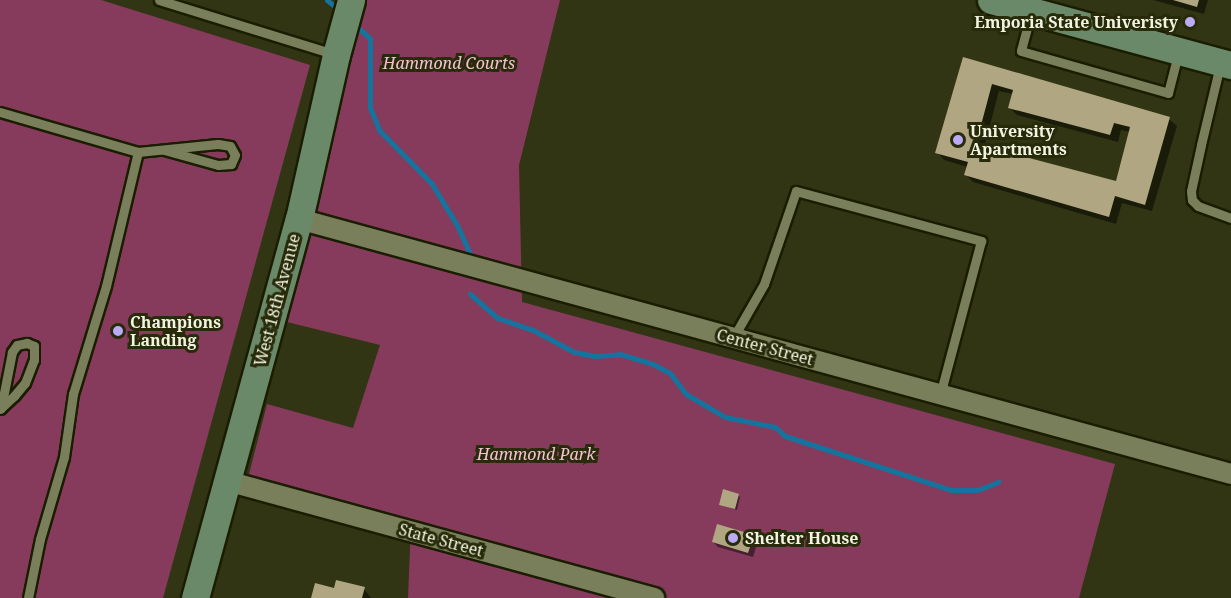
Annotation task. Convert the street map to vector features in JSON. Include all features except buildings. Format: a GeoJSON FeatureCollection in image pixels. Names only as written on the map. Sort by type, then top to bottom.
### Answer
{"type":"FeatureCollection","features":[{"type":"Feature","properties":{"kind":"street","name":"West 18th Avenue"},"geometry":{"type":"LineString","coordinates":[[195,598],[299,219],[336,55],[351,0]]}},
{"type":"Feature","properties":{"kind":"street"},"geometry":{"type":"LineString","coordinates":[[991,0],[1226,64]]}},
{"type":"Feature","properties":{"kind":"street","name":"Center Street"},"geometry":{"type":"LineString","coordinates":[[299,219],[1231,474]]}},
{"type":"Feature","properties":{"kind":"street","name":"State Street"},"geometry":{"type":"LineString","coordinates":[[227,481],[654,598]]}},
{"type":"Feature","properties":{"kind":"lane"},"geometry":{"type":"LineString","coordinates":[[159,0],[336,55]]}},
{"type":"Feature","properties":{"kind":"lane"},"geometry":{"type":"LineString","coordinates":[[1032,11],[1021,51],[1168,93],[1178,51]]}},
{"type":"Feature","properties":{"kind":"lane"},"geometry":{"type":"LineString","coordinates":[[1226,64],[1201,145],[1191,191],[1192,200],[1198,206],[1231,218]]}},
{"type":"Feature","properties":{"kind":"lane"},"geometry":{"type":"LineString","coordinates":[[0,112],[138,152],[218,144],[230,146],[235,155],[231,164],[218,165],[164,150]]}},
{"type":"Feature","properties":{"kind":"lane"},"geometry":{"type":"LineString","coordinates":[[28,598],[40,538],[64,457],[73,394],[106,286],[138,152]]}},
{"type":"Feature","properties":{"kind":"lane"},"geometry":{"type":"LineString","coordinates":[[733,338],[764,284],[796,191],[981,241],[940,395]]}},
{"type":"Feature","properties":{"kind":"lane"},"geometry":{"type":"LineString","coordinates":[[27,343],[34,346],[34,360],[24,383],[1,409],[12,352],[17,345],[27,343]]}},
{"type":"Feature","properties":{"kind":"green space","name":"Champions Landing"},"geometry":{"type":"Polygon","coordinates":[[[0,0],[101,0],[310,65],[163,598],[0,598],[0,0]]]}},
{"type":"Feature","properties":{"kind":"green space","name":"Hammond Park"},"geometry":{"type":"Polygon","coordinates":[[[367,0],[560,0],[519,165],[522,302],[1115,464],[1079,598],[408,598],[411,525],[248,478],[267,404],[353,428],[380,345],[279,320],[367,0]]]}},
{"type":"Feature","properties":{"kind":"waterway"},"geometry":{"type":"LineString","coordinates":[[327,0],[333,5]]}},
{"type":"Feature","properties":{"kind":"waterway"},"geometry":{"type":"LineString","coordinates":[[356,26],[370,38],[370,108],[380,131],[432,184],[458,227],[470,254]]}},
{"type":"Feature","properties":{"kind":"waterway"},"geometry":{"type":"LineString","coordinates":[[470,294],[498,318],[533,330],[574,352],[594,356],[620,354],[653,364],[670,373],[686,394],[725,417],[775,427],[785,436],[951,490],[978,490],[998,482]]}},
{"type":"Feature","properties":{"kind":"place","name":"Emporia State Univeristy"},"geometry":{"type":"Point","coordinates":[1190,22]}},
{"type":"Feature","properties":{"kind":"place","name":"University Apartments"},"geometry":{"type":"Point","coordinates":[958,140]}},
{"type":"Feature","properties":{"kind":"place","name":"Champions Landing"},"geometry":{"type":"Point","coordinates":[118,331]}},
{"type":"Feature","properties":{"kind":"place","name":"Shelter House"},"geometry":{"type":"Point","coordinates":[733,538]}},
{"type":"Feature","properties":{"kind":"park label","name":"Hammond Courts"},"geometry":{"type":"Point","coordinates":[449,63]}}]}
